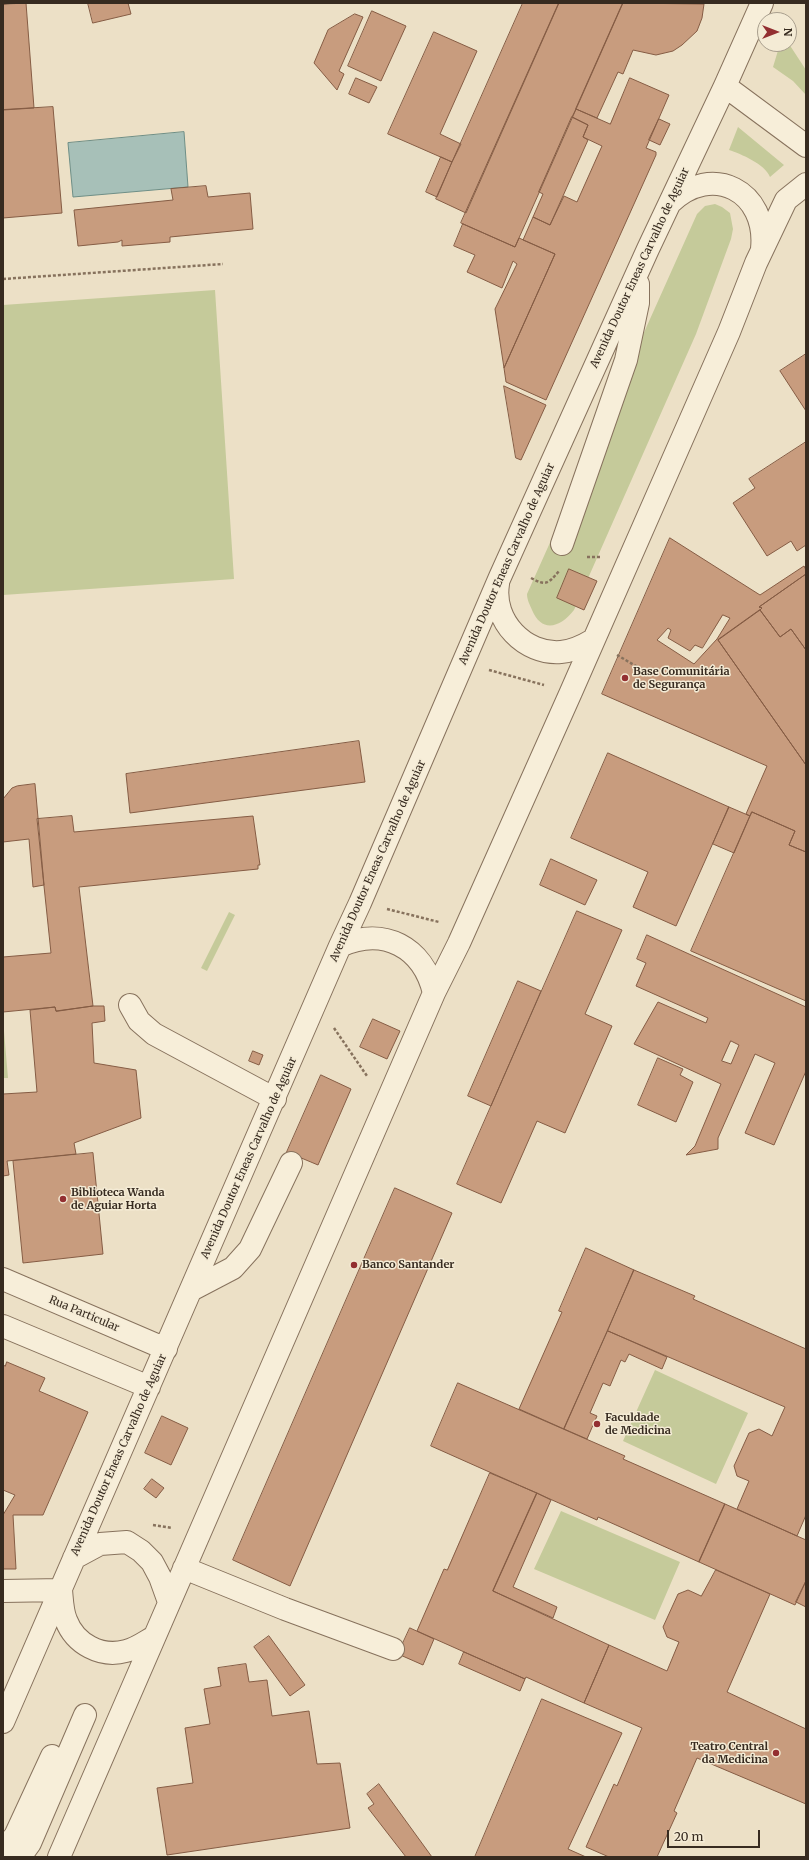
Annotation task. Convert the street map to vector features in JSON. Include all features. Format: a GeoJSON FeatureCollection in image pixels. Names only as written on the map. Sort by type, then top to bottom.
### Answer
{"type":"FeatureCollection","features":[{"type":"Feature","properties":{"kind":"street","name":"Avenida Doutor Eneas Carvalho de Aguiar"},"geometry":{"type":"LineString","coordinates":[[3,1722],[74,1558],[94,1517],[500,577],[669,203],[725,86],[762,3]]}},
{"type":"Feature","properties":{"kind":"street"},"geometry":{"type":"LineString","coordinates":[[725,86],[806,146]]}},
{"type":"Feature","properties":{"kind":"street"},"geometry":{"type":"LineString","coordinates":[[59,1857],[434,993],[459,943],[729,332],[762,249],[763,235],[761,221],[755,208],[740,193],[720,184],[706,184],[692,186],[679,193],[669,203]]}},
{"type":"Feature","properties":{"kind":"street"},"geometry":{"type":"LineString","coordinates":[[756,263],[786,200],[806,184]]}},
{"type":"Feature","properties":{"kind":"street"},"geometry":{"type":"LineString","coordinates":[[562,544],[626,360],[638,303],[639,269]]}},
{"type":"Feature","properties":{"kind":"street"},"geometry":{"type":"LineString","coordinates":[[500,577],[498,589],[501,611],[505,622],[519,639],[529,646],[550,652],[573,650],[593,640]]}},
{"type":"Feature","properties":{"kind":"street"},"geometry":{"type":"LineString","coordinates":[[340,946],[350,941],[372,938],[399,944],[421,962],[427,971],[434,993]]}},
{"type":"Feature","properties":{"kind":"street"},"geometry":{"type":"LineString","coordinates":[[130,1005],[139,1020],[154,1034],[275,1099]]}},
{"type":"Feature","properties":{"kind":"street"},"geometry":{"type":"LineString","coordinates":[[191,1290],[233,1268],[250,1249],[291,1163]]}},
{"type":"Feature","properties":{"kind":"street","name":"Rua Particular"},"geometry":{"type":"LineString","coordinates":[[3,1279],[166,1349]]}},
{"type":"Feature","properties":{"kind":"street"},"geometry":{"type":"LineString","coordinates":[[3,1326],[149,1387]]}},
{"type":"Feature","properties":{"kind":"street"},"geometry":{"type":"LineString","coordinates":[[74,1558],[100,1544],[127,1542],[141,1551],[152,1562],[160,1577],[169,1602]]}},
{"type":"Feature","properties":{"kind":"street"},"geometry":{"type":"LineString","coordinates":[[184,1568],[285,1609],[392,1649]]}},
{"type":"Feature","properties":{"kind":"street"},"geometry":{"type":"LineString","coordinates":[[3,1591],[61,1590],[65,1619],[70,1630],[79,1640],[102,1652],[127,1651],[154,1637]]}},
{"type":"Feature","properties":{"kind":"street"},"geometry":{"type":"LineString","coordinates":[[3,1850],[15,1836],[79,1713],[30,1843],[20,1857]]}},
{"type":"Feature","properties":{"kind":"path"},"geometry":{"type":"LineString","coordinates":[[3,279],[223,264]]}},
{"type":"Feature","properties":{"kind":"path"},"geometry":{"type":"LineString","coordinates":[[463,664],[571,692]]}},
{"type":"Feature","properties":{"kind":"path"},"geometry":{"type":"LineString","coordinates":[[316,1003],[386,1103]]}},
{"type":"Feature","properties":{"kind":"green space"},"geometry":{"type":"Polygon","coordinates":[[[778,52],[794,52],[806,70],[806,95],[793,81],[773,67],[778,52]]]}},
{"type":"Feature","properties":{"kind":"green space"},"geometry":{"type":"Polygon","coordinates":[[[738,127],[784,165],[770,177],[758,164],[729,150],[738,127]]]}},
{"type":"Feature","properties":{"kind":"green space"},"geometry":{"type":"Polygon","coordinates":[[[715,204],[730,213],[733,229],[731,239],[696,334],[574,610],[569,616],[558,624],[546,625],[541,623],[536,618],[532,610],[527,594],[697,214],[705,206],[715,204]]]}},
{"type":"Feature","properties":{"kind":"green space"},"geometry":{"type":"Polygon","coordinates":[[[215,290],[234,579],[3,595],[3,305],[215,290]]]}},
{"type":"Feature","properties":{"kind":"green space"},"geometry":{"type":"Polygon","coordinates":[[[229,912],[235,915],[207,971],[201,968],[229,912]]]}},
{"type":"Feature","properties":{"kind":"green space"},"geometry":{"type":"Polygon","coordinates":[[[4,1031],[8,1078],[3,1078],[4,1031]]]}},
{"type":"Feature","properties":{"kind":"green space"},"geometry":{"type":"Polygon","coordinates":[[[655,1370],[748,1413],[716,1484],[623,1441],[655,1370]]]}},
{"type":"Feature","properties":{"kind":"green space"},"geometry":{"type":"Polygon","coordinates":[[[561,1511],[680,1562],[655,1620],[534,1569],[561,1511]]]}},
{"type":"Feature","properties":{"kind":"water"},"geometry":{"type":"Polygon","coordinates":[[[184,132],[188,187],[73,197],[68,143],[184,132]]]}},
{"type":"Feature","properties":{"kind":"building"},"geometry":{"type":"Polygon","coordinates":[[[26,3],[34,108],[3,110],[3,5],[26,3]]]}},
{"type":"Feature","properties":{"kind":"building"},"geometry":{"type":"Polygon","coordinates":[[[88,3],[128,3],[131,14],[93,23],[88,3]]]}},
{"type":"Feature","properties":{"kind":"building"},"geometry":{"type":"Polygon","coordinates":[[[523,3],[559,3],[466,213],[436,199],[523,3]]]}},
{"type":"Feature","properties":{"kind":"building"},"geometry":{"type":"Polygon","coordinates":[[[559,3],[623,3],[515,247],[461,223],[559,3]]]}},
{"type":"Feature","properties":{"kind":"building"},"geometry":{"type":"Polygon","coordinates":[[[623,3],[704,4],[702,18],[697,31],[673,51],[656,55],[633,50],[623,74],[618,72],[597,118],[576,109],[623,3]]]}},
{"type":"Feature","properties":{"kind":"building"},"geometry":{"type":"Polygon","coordinates":[[[372,11],[406,26],[381,81],[348,66],[372,11]]]}},
{"type":"Feature","properties":{"kind":"building"},"geometry":{"type":"Polygon","coordinates":[[[355,14],[363,17],[339,71],[344,74],[337,90],[314,63],[328,30],[355,14]]]}},
{"type":"Feature","properties":{"kind":"building"},"geometry":{"type":"Polygon","coordinates":[[[434,32],[477,51],[440,134],[461,144],[452,162],[388,134],[434,32]]]}},
{"type":"Feature","properties":{"kind":"building"},"geometry":{"type":"Polygon","coordinates":[[[356,78],[377,87],[369,103],[349,94],[356,78]]]}},
{"type":"Feature","properties":{"kind":"building"},"geometry":{"type":"Polygon","coordinates":[[[630,78],[669,95],[646,148],[656,152],[656,155],[546,400],[506,382],[504,368],[555,254],[523,240],[533,217],[550,225],[564,196],[577,202],[602,146],[583,137],[588,125],[572,117],[576,109],[610,124],[630,78]]]}},
{"type":"Feature","properties":{"kind":"building"},"geometry":{"type":"Polygon","coordinates":[[[53,107],[62,213],[3,218],[3,110],[53,107]]]}},
{"type":"Feature","properties":{"kind":"building"},"geometry":{"type":"Polygon","coordinates":[[[572,117],[588,125],[583,137],[588,140],[550,225],[533,217],[543,194],[539,192],[572,117]]]}},
{"type":"Feature","properties":{"kind":"building"},"geometry":{"type":"Polygon","coordinates":[[[659,119],[670,124],[660,145],[649,140],[659,119]]]}},
{"type":"Feature","properties":{"kind":"building"},"geometry":{"type":"Polygon","coordinates":[[[441,157],[452,162],[437,197],[426,192],[441,157]]]}},
{"type":"Feature","properties":{"kind":"building"},"geometry":{"type":"Polygon","coordinates":[[[206,186],[208,197],[250,193],[253,229],[170,237],[170,242],[122,246],[122,240],[118,242],[78,246],[74,210],[173,200],[171,189],[206,186]]]}},
{"type":"Feature","properties":{"kind":"building"},"geometry":{"type":"Polygon","coordinates":[[[463,224],[515,247],[519,238],[555,254],[504,368],[495,309],[517,264],[513,261],[502,288],[467,272],[475,255],[454,246],[463,224]]]}},
{"type":"Feature","properties":{"kind":"building"},"geometry":{"type":"Polygon","coordinates":[[[806,354],[806,411],[780,371],[806,354]]]}},
{"type":"Feature","properties":{"kind":"building"},"geometry":{"type":"Polygon","coordinates":[[[504,386],[546,405],[521,460],[516,458],[504,386]]]}},
{"type":"Feature","properties":{"kind":"building"},"geometry":{"type":"Polygon","coordinates":[[[806,442],[806,545],[797,551],[791,541],[767,556],[733,503],[755,488],[749,479],[806,442]]]}},
{"type":"Feature","properties":{"kind":"building"},"geometry":{"type":"Polygon","coordinates":[[[670,538],[760,595],[804,566],[806,574],[759,607],[762,608],[718,640],[806,765],[806,852],[789,845],[795,831],[752,812],[750,816],[746,814],[767,766],[602,694],[670,538]],[[723,615],[702,648],[695,645],[690,651],[668,638],[671,630],[668,628],[657,640],[694,664],[717,639],[730,618],[723,615]]]}},
{"type":"Feature","properties":{"kind":"building"},"geometry":{"type":"Polygon","coordinates":[[[569,569],[597,581],[584,610],[557,598],[569,569]]]}},
{"type":"Feature","properties":{"kind":"building"},"geometry":{"type":"Polygon","coordinates":[[[806,574],[806,650],[791,629],[780,637],[760,610],[762,608],[759,607],[806,574]]]}},
{"type":"Feature","properties":{"kind":"building"},"geometry":{"type":"Polygon","coordinates":[[[760,610],[780,637],[791,629],[806,650],[806,765],[718,640],[760,610]]]}},
{"type":"Feature","properties":{"kind":"building"},"geometry":{"type":"Polygon","coordinates":[[[359,741],[365,782],[130,813],[126,774],[359,741]]]}},
{"type":"Feature","properties":{"kind":"building"},"geometry":{"type":"Polygon","coordinates":[[[608,753],[729,807],[676,926],[633,907],[648,872],[571,838],[608,753]]]}},
{"type":"Feature","properties":{"kind":"building"},"geometry":{"type":"Polygon","coordinates":[[[35,784],[44,885],[33,887],[29,839],[3,842],[3,799],[12,788],[35,784]]]}},
{"type":"Feature","properties":{"kind":"building"},"geometry":{"type":"Polygon","coordinates":[[[729,807],[750,816],[734,853],[713,844],[729,807]]]}},
{"type":"Feature","properties":{"kind":"building"},"geometry":{"type":"Polygon","coordinates":[[[752,812],[795,831],[789,845],[806,852],[806,1001],[691,951],[752,812]]]}},
{"type":"Feature","properties":{"kind":"building"},"geometry":{"type":"Polygon","coordinates":[[[72,816],[74,832],[253,816],[260,865],[258,865],[258,869],[79,887],[93,1006],[56,1011],[55,1007],[3,1012],[3,957],[51,953],[37,819],[72,816]]]}},
{"type":"Feature","properties":{"kind":"building"},"geometry":{"type":"Polygon","coordinates":[[[551,859],[597,880],[585,905],[540,885],[551,859]]]}},
{"type":"Feature","properties":{"kind":"building"},"geometry":{"type":"Polygon","coordinates":[[[577,911],[622,930],[585,1014],[612,1026],[565,1133],[537,1121],[501,1203],[457,1184],[577,911]]]}},
{"type":"Feature","properties":{"kind":"building"},"geometry":{"type":"Polygon","coordinates":[[[647,935],[806,1007],[806,1071],[774,1145],[745,1133],[775,1063],[755,1054],[718,1138],[718,1149],[686,1155],[695,1146],[721,1084],[634,1044],[658,1002],[706,1023],[708,1018],[636,986],[646,963],[637,959],[647,935]],[[731,1041],[722,1061],[731,1064],[739,1045],[731,1041]]]}},
{"type":"Feature","properties":{"kind":"building"},"geometry":{"type":"Polygon","coordinates":[[[518,981],[541,991],[491,1106],[468,1096],[518,981]]]}},
{"type":"Feature","properties":{"kind":"building"},"geometry":{"type":"Polygon","coordinates":[[[104,1006],[105,1021],[92,1023],[94,1063],[136,1070],[141,1118],[74,1143],[76,1154],[7,1161],[9,1175],[3,1176],[3,1094],[37,1092],[30,1010],[55,1007],[56,1011],[104,1006]]]}},
{"type":"Feature","properties":{"kind":"building"},"geometry":{"type":"Polygon","coordinates":[[[373,1019],[400,1031],[387,1059],[360,1047],[373,1019]]]}},
{"type":"Feature","properties":{"kind":"building"},"geometry":{"type":"Polygon","coordinates":[[[253,1051],[263,1055],[259,1065],[249,1061],[253,1051]]]}},
{"type":"Feature","properties":{"kind":"building"},"geometry":{"type":"Polygon","coordinates":[[[658,1058],[683,1069],[680,1075],[693,1082],[676,1122],[638,1105],[658,1058]]]}},
{"type":"Feature","properties":{"kind":"building"},"geometry":{"type":"Polygon","coordinates":[[[321,1075],[351,1089],[318,1165],[287,1152],[321,1075]]]}},
{"type":"Feature","properties":{"kind":"building"},"geometry":{"type":"Polygon","coordinates":[[[93,1153],[103,1254],[23,1263],[13,1161],[93,1153]]]}},
{"type":"Feature","properties":{"kind":"building"},"geometry":{"type":"Polygon","coordinates":[[[395,1188],[452,1213],[290,1586],[233,1560],[395,1188]]]}},
{"type":"Feature","properties":{"kind":"building"},"geometry":{"type":"Polygon","coordinates":[[[586,1248],[634,1270],[564,1429],[519,1409],[562,1312],[559,1311],[586,1248]]]}},
{"type":"Feature","properties":{"kind":"building"},"geometry":{"type":"Polygon","coordinates":[[[634,1270],[695,1296],[693,1299],[806,1349],[806,1515],[797,1536],[737,1509],[749,1481],[737,1476],[734,1466],[749,1433],[759,1429],[772,1436],[785,1407],[608,1331],[634,1270]]]}},
{"type":"Feature","properties":{"kind":"building"},"geometry":{"type":"Polygon","coordinates":[[[608,1331],[667,1357],[662,1369],[629,1354],[625,1362],[621,1360],[610,1386],[603,1383],[590,1413],[597,1416],[587,1439],[564,1429],[608,1331]]]}},
{"type":"Feature","properties":{"kind":"building"},"geometry":{"type":"Polygon","coordinates":[[[7,1362],[45,1378],[39,1391],[88,1412],[43,1515],[13,1515],[16,1569],[3,1569],[3,1515],[15,1495],[3,1490],[3,1365],[5,1366],[7,1362]]]}},
{"type":"Feature","properties":{"kind":"building"},"geometry":{"type":"Polygon","coordinates":[[[458,1383],[625,1456],[623,1459],[725,1504],[699,1562],[598,1517],[597,1520],[431,1446],[458,1383]]]}},
{"type":"Feature","properties":{"kind":"building"},"geometry":{"type":"Polygon","coordinates":[[[162,1416],[188,1428],[171,1465],[145,1453],[162,1416]]]}},
{"type":"Feature","properties":{"kind":"building"},"geometry":{"type":"Polygon","coordinates":[[[490,1473],[537,1493],[493,1591],[609,1645],[584,1703],[526,1677],[525,1679],[417,1631],[444,1569],[447,1570],[490,1473]]]}},
{"type":"Feature","properties":{"kind":"building"},"geometry":{"type":"Polygon","coordinates":[[[152,1479],[164,1488],[156,1498],[144,1489],[152,1479]]]}},
{"type":"Feature","properties":{"kind":"building"},"geometry":{"type":"Polygon","coordinates":[[[537,1493],[551,1500],[513,1587],[557,1607],[553,1618],[493,1591],[537,1493]]]}},
{"type":"Feature","properties":{"kind":"building"},"geometry":{"type":"Polygon","coordinates":[[[725,1504],[806,1540],[806,1581],[795,1605],[699,1562],[725,1504]]]}},
{"type":"Feature","properties":{"kind":"building"},"geometry":{"type":"Polygon","coordinates":[[[716,1570],[770,1594],[727,1692],[806,1729],[806,1804],[697,1758],[674,1811],[677,1813],[657,1857],[609,1857],[586,1847],[614,1784],[617,1786],[642,1728],[584,1703],[609,1645],[667,1671],[679,1642],[667,1637],[663,1627],[678,1594],[688,1590],[701,1596],[716,1570]]]}},
{"type":"Feature","properties":{"kind":"building"},"geometry":{"type":"Polygon","coordinates":[[[806,1581],[806,1607],[796,1602],[806,1581]]]}},
{"type":"Feature","properties":{"kind":"building"},"geometry":{"type":"Polygon","coordinates":[[[410,1628],[434,1639],[423,1665],[398,1654],[410,1628]]]}},
{"type":"Feature","properties":{"kind":"building"},"geometry":{"type":"Polygon","coordinates":[[[269,1636],[305,1685],[290,1696],[254,1647],[269,1636]]]}},
{"type":"Feature","properties":{"kind":"building"},"geometry":{"type":"Polygon","coordinates":[[[464,1652],[525,1679],[520,1691],[459,1664],[464,1652]]]}},
{"type":"Feature","properties":{"kind":"building"},"geometry":{"type":"Polygon","coordinates":[[[246,1664],[249,1682],[267,1680],[272,1716],[309,1711],[317,1764],[340,1763],[350,1828],[167,1855],[157,1788],[193,1783],[185,1728],[210,1724],[204,1689],[221,1686],[218,1668],[246,1664]]]}},
{"type":"Feature","properties":{"kind":"building"},"geometry":{"type":"Polygon","coordinates":[[[542,1699],[622,1733],[568,1849],[586,1857],[475,1857],[542,1699]]]}},
{"type":"Feature","properties":{"kind":"building"},"geometry":{"type":"Polygon","coordinates":[[[379,1784],[432,1857],[406,1857],[368,1808],[374,1804],[367,1794],[379,1784]]]}},
{"type":"Feature","properties":{"kind":"place","name":"Base Comunitária de Segurança"},"geometry":{"type":"Point","coordinates":[625,678]}},
{"type":"Feature","properties":{"kind":"place","name":"Biblioteca Wanda de Aguiar Horta"},"geometry":{"type":"Point","coordinates":[63,1199]}},
{"type":"Feature","properties":{"kind":"place","name":"Banco Santander"},"geometry":{"type":"Point","coordinates":[354,1265]}},
{"type":"Feature","properties":{"kind":"place","name":"Faculdade de Medicina"},"geometry":{"type":"Point","coordinates":[597,1424]}},
{"type":"Feature","properties":{"kind":"place","name":"Teatro Central da Medicina"},"geometry":{"type":"Point","coordinates":[776,1753]}}]}
